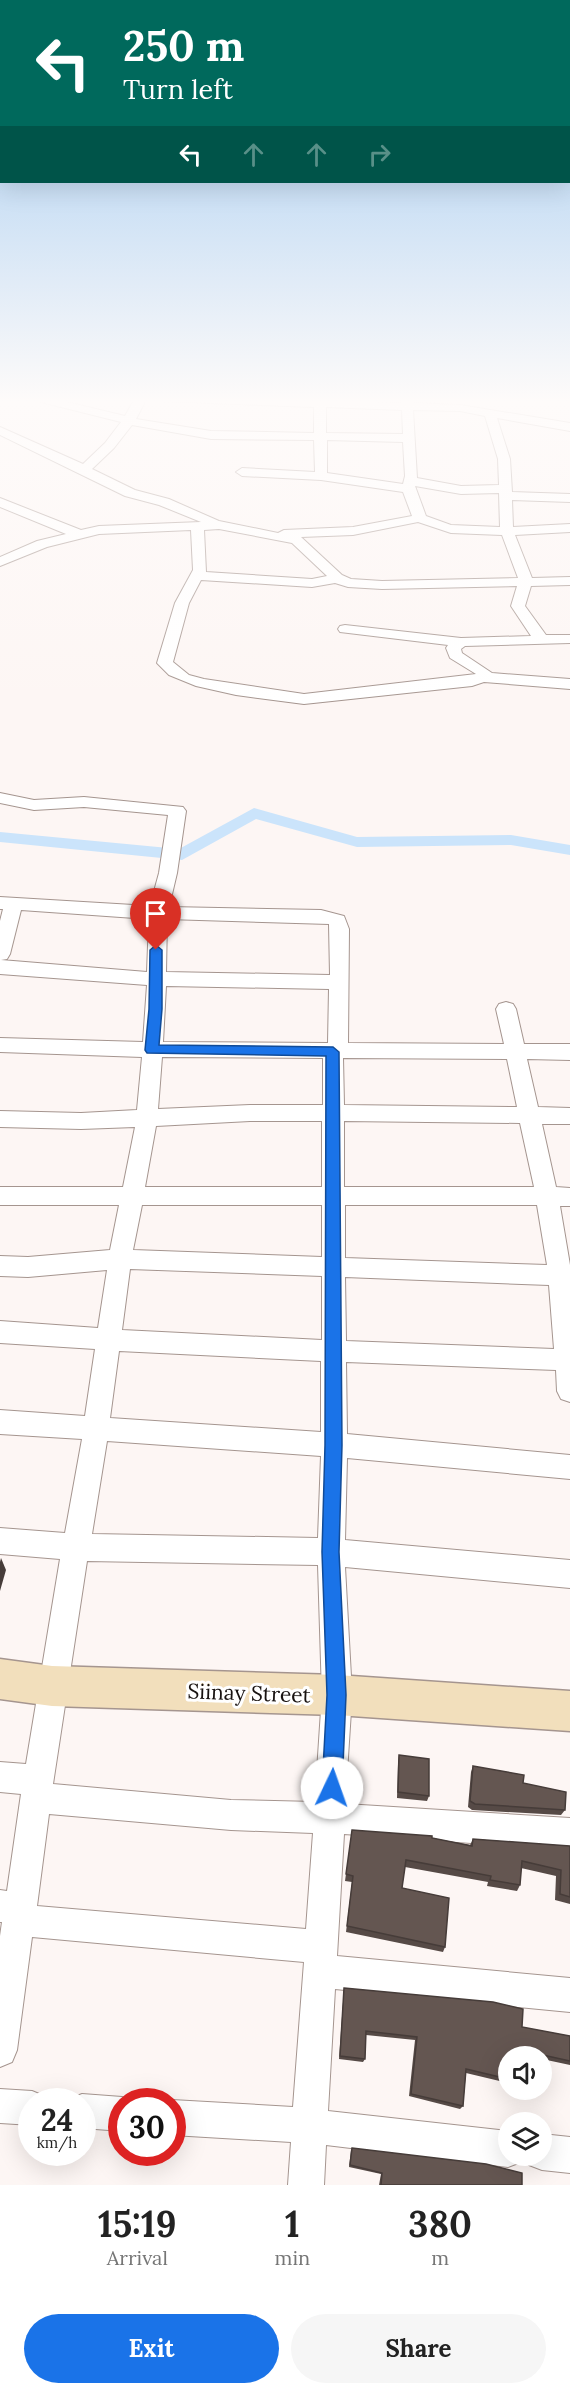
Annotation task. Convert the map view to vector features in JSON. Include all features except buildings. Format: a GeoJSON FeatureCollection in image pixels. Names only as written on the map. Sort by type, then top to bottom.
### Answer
{"type":"FeatureCollection","features":[{"type":"Feature","properties":{"kind":"street"},"geometry":{"type":"LineString","coordinates":[[156,500],[219,525]]}},
{"type":"Feature","properties":{"kind":"street"},"geometry":{"type":"LineString","coordinates":[[414,500],[420,518]]}},
{"type":"Feature","properties":{"kind":"street"},"geometry":{"type":"LineString","coordinates":[[505,500],[507,531],[526,581],[518,606],[541,639]]}},
{"type":"Feature","properties":{"kind":"street"},"geometry":{"type":"LineString","coordinates":[[0,502],[78,534]]}},
{"type":"Feature","properties":{"kind":"street"},"geometry":{"type":"LineString","coordinates":[[277,535],[353,531],[420,518],[440,527],[507,531],[570,528]]}},
{"type":"Feature","properties":{"kind":"street"},"geometry":{"type":"LineString","coordinates":[[0,562],[42,544],[99,530],[219,525],[296,540],[337,578],[348,583],[382,585],[570,581]]}},
{"type":"Feature","properties":{"kind":"street"},"geometry":{"type":"LineString","coordinates":[[198,526],[197,546],[200,570],[182,603],[165,663],[183,678],[236,690],[304,699],[452,684],[483,677],[570,684]]}},
{"type":"Feature","properties":{"kind":"street"},"geometry":{"type":"LineString","coordinates":[[197,576],[312,583],[337,578]]}},
{"type":"Feature","properties":{"kind":"street"},"geometry":{"type":"LineString","coordinates":[[345,629],[460,642],[570,639]]}},
{"type":"Feature","properties":{"kind":"street"},"geometry":{"type":"LineString","coordinates":[[460,642],[453,648],[455,655],[479,668],[484,673],[483,677]]}},
{"type":"Feature","properties":{"kind":"street"},"geometry":{"type":"LineString","coordinates":[[0,798],[34,805],[84,802],[177,811],[168,873],[158,913],[147,1119],[120,1259],[96,1430],[52,1686],[37,1789],[13,1912],[0,2050]]}},
{"type":"Feature","properties":{"kind":"street"},"geometry":{"type":"LineString","coordinates":[[0,954],[7,903],[158,913],[321,916],[337,920],[340,929],[333,1113],[332,1267],[334,1445],[331,1552],[337,1695],[306,2185]]}},
{"type":"Feature","properties":{"kind":"street"},"geometry":{"type":"LineString","coordinates":[[0,967],[156,979],[338,982]]}},
{"type":"Feature","properties":{"kind":"street"},"geometry":{"type":"LineString","coordinates":[[506,1009],[529,1115],[558,1196],[565,1275],[570,1391]]}},
{"type":"Feature","properties":{"kind":"street"},"geometry":{"type":"LineString","coordinates":[[0,1045],[152,1050],[570,1052]]}},
{"type":"Feature","properties":{"kind":"street"},"geometry":{"type":"LineString","coordinates":[[0,1119],[147,1119],[250,1113],[570,1116]]}},
{"type":"Feature","properties":{"kind":"street"},"geometry":{"type":"LineString","coordinates":[[0,1196],[558,1196]]}},
{"type":"Feature","properties":{"kind":"street"},"geometry":{"type":"LineString","coordinates":[[0,1266],[28,1267],[120,1259],[565,1275]]}},
{"type":"Feature","properties":{"kind":"street"},"geometry":{"type":"LineString","coordinates":[[0,1332],[333,1352],[569,1360]]}},
{"type":"Feature","properties":{"kind":"street"},"geometry":{"type":"LineString","coordinates":[[0,1422],[334,1445],[570,1467]]}},
{"type":"Feature","properties":{"kind":"street"},"geometry":{"type":"LineString","coordinates":[[0,1541],[76,1547],[331,1552],[570,1574]]}},
{"type":"Feature","properties":{"kind":"street","name":"Siinay Street"},"geometry":{"type":"LineString","coordinates":[[0,1679],[52,1686],[337,1695],[570,1711]]}},
{"type":"Feature","properties":{"kind":"street"},"geometry":{"type":"LineString","coordinates":[[0,1777],[37,1789],[231,1815],[330,1818],[570,1834]]}},
{"type":"Feature","properties":{"kind":"street"},"geometry":{"type":"LineString","coordinates":[[13,1912],[570,1995]]}},
{"type":"Feature","properties":{"kind":"street"},"geometry":{"type":"LineString","coordinates":[[0,2106],[18,2107]]}},
{"type":"Feature","properties":{"kind":"street"},"geometry":{"type":"LineString","coordinates":[[186,2118],[310,2126],[498,2148]]}},
{"type":"Feature","properties":{"kind":"street"},"geometry":{"type":"LineString","coordinates":[[552,2153],[570,2156]]}},
{"type":"Feature","properties":{"kind":"waterway"},"geometry":{"type":"LineString","coordinates":[[0,837],[182,855],[254,813],[357,842],[511,840],[570,850]]}},
{"type":"Feature","properties":{"kind":"route"},"geometry":{"type":"LineString","coordinates":[[156,950],[156,1009],[152,1050],[333,1052],[334,1445],[331,1552],[337,1695],[332,1788]]}}]}
